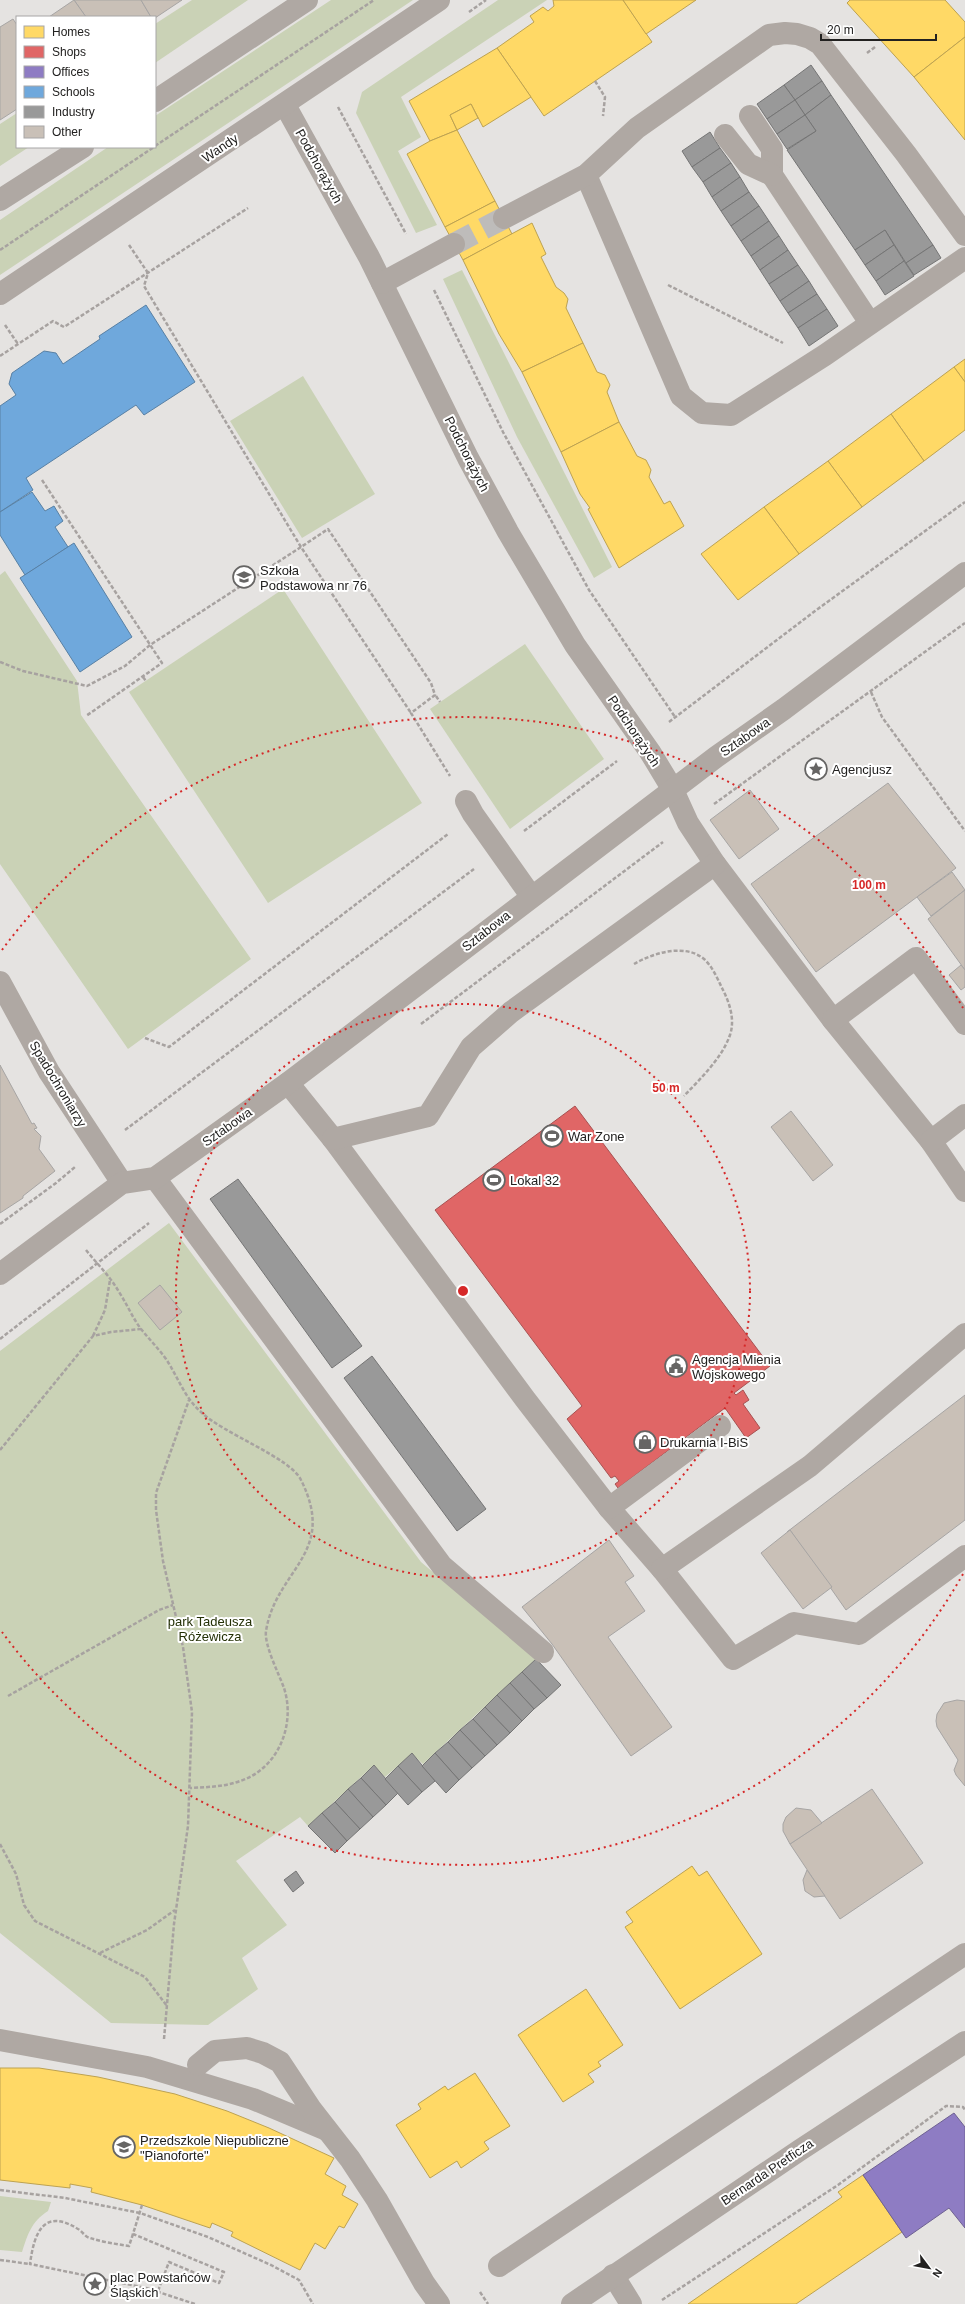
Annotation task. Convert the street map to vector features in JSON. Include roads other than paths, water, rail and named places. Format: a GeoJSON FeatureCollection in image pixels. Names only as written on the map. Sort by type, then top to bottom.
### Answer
{"type":"FeatureCollection","features":[{"type":"Feature","properties":{"kind":"street"},"geometry":{"type":"LineString","coordinates":[[156,100],[308,0]]}},
{"type":"Feature","properties":{"kind":"street","name":"Wandy"},"geometry":{"type":"LineString","coordinates":[[0,294],[439,0]]}},
{"type":"Feature","properties":{"kind":"street"},"geometry":{"type":"LineString","coordinates":[[504,218],[586,175],[637,128],[769,35],[785,33],[797,34],[810,38],[820,44],[906,154],[965,235]]}},
{"type":"Feature","properties":{"kind":"street","name":"Podchorążych"},"geometry":{"type":"LineString","coordinates":[[285,104],[382,283],[468,458],[508,532],[574,645],[638,733],[673,790],[688,823],[715,864],[833,1020],[930,1142],[965,1191]]}},
{"type":"Feature","properties":{"kind":"street"},"geometry":{"type":"LineString","coordinates":[[750,116],[772,149],[772,175]]}},
{"type":"Feature","properties":{"kind":"street"},"geometry":{"type":"LineString","coordinates":[[725,135],[748,164],[772,175],[870,323]]}},
{"type":"Feature","properties":{"kind":"street"},"geometry":{"type":"LineString","coordinates":[[0,200],[81,148]]}},
{"type":"Feature","properties":{"kind":"street"},"geometry":{"type":"LineString","coordinates":[[586,175],[681,396],[702,413],[731,415],[826,355],[965,258]]}},
{"type":"Feature","properties":{"kind":"street"},"geometry":{"type":"LineString","coordinates":[[382,283],[454,244]]}},
{"type":"Feature","properties":{"kind":"street","name":"Sztabowa"},"geometry":{"type":"LineString","coordinates":[[0,1274],[122,1183],[155,1178],[288,1084],[531,896],[965,574]]}},
{"type":"Feature","properties":{"kind":"street"},"geometry":{"type":"LineString","coordinates":[[470,808],[531,896]]}},
{"type":"Feature","properties":{"kind":"street"},"geometry":{"type":"LineString","coordinates":[[333,1139],[428,1116],[471,1047],[511,1012],[715,864]]}},
{"type":"Feature","properties":{"kind":"street"},"geometry":{"type":"LineString","coordinates":[[833,1020],[916,958],[965,1024]]}},
{"type":"Feature","properties":{"kind":"street","name":"Spadochroniarzy"},"geometry":{"type":"LineString","coordinates":[[0,982],[49,1072],[122,1183]]}},
{"type":"Feature","properties":{"kind":"street"},"geometry":{"type":"LineString","coordinates":[[288,1084],[333,1139],[524,1399],[609,1508],[662,1569],[733,1659],[794,1623],[860,1634],[965,1556]]}},
{"type":"Feature","properties":{"kind":"street"},"geometry":{"type":"LineString","coordinates":[[930,1142],[965,1115]]}},
{"type":"Feature","properties":{"kind":"street"},"geometry":{"type":"LineString","coordinates":[[155,1178],[442,1566],[543,1652]]}},
{"type":"Feature","properties":{"kind":"street"},"geometry":{"type":"LineString","coordinates":[[662,1569],[810,1466],[965,1334]]}},
{"type":"Feature","properties":{"kind":"street"},"geometry":{"type":"LineString","coordinates":[[609,1508],[720,1426]]}},
{"type":"Feature","properties":{"kind":"street"},"geometry":{"type":"LineString","coordinates":[[499,2266],[965,1954]]}},
{"type":"Feature","properties":{"kind":"street"},"geometry":{"type":"LineString","coordinates":[[0,2040],[147,2067],[253,2099],[327,2130]]}},
{"type":"Feature","properties":{"kind":"street","name":"Bernarda Pretficza"},"geometry":{"type":"LineString","coordinates":[[572,2304],[613,2275],[963,2047]]}},
{"type":"Feature","properties":{"kind":"street"},"geometry":{"type":"LineString","coordinates":[[198,2065],[215,2051],[247,2048],[263,2053],[280,2062],[374,2194],[424,2283],[439,2304]]}},
{"type":"Feature","properties":{"kind":"street"},"geometry":{"type":"LineString","coordinates":[[613,2275],[630,2304]]}},
{"type":"Feature","properties":{"kind":"tunnel"},"geometry":{"type":"LineString","coordinates":[[454,244],[504,218]]}},
{"type":"Feature","properties":{"kind":"place","name":"Szkoła Podstawowa nr 76"},"geometry":{"type":"Point","coordinates":[244,577]}},
{"type":"Feature","properties":{"kind":"place","name":"Agencjusz"},"geometry":{"type":"Point","coordinates":[816,769]}},
{"type":"Feature","properties":{"kind":"place","name":"War Zone"},"geometry":{"type":"Point","coordinates":[552,1136]}},
{"type":"Feature","properties":{"kind":"place","name":"Lokal 32"},"geometry":{"type":"Point","coordinates":[494,1180]}},
{"type":"Feature","properties":{"kind":"place","name":"Agencja Mienia Wojskowego"},"geometry":{"type":"Point","coordinates":[676,1366]}},
{"type":"Feature","properties":{"kind":"place","name":"Drukarnia I-BiS"},"geometry":{"type":"Point","coordinates":[645,1442]}},
{"type":"Feature","properties":{"kind":"place","name":"Przedszkole Niepubliczne \"Pianoforte\""},"geometry":{"type":"Point","coordinates":[124,2147]}},
{"type":"Feature","properties":{"kind":"place","name":"plac Powstańców Śląskich"},"geometry":{"type":"Point","coordinates":[95,2284]}},
{"type":"Feature","properties":{"kind":"park label","name":"park Tadeusza Różewicza"},"geometry":{"type":"Point","coordinates":[210,1628]}}]}
